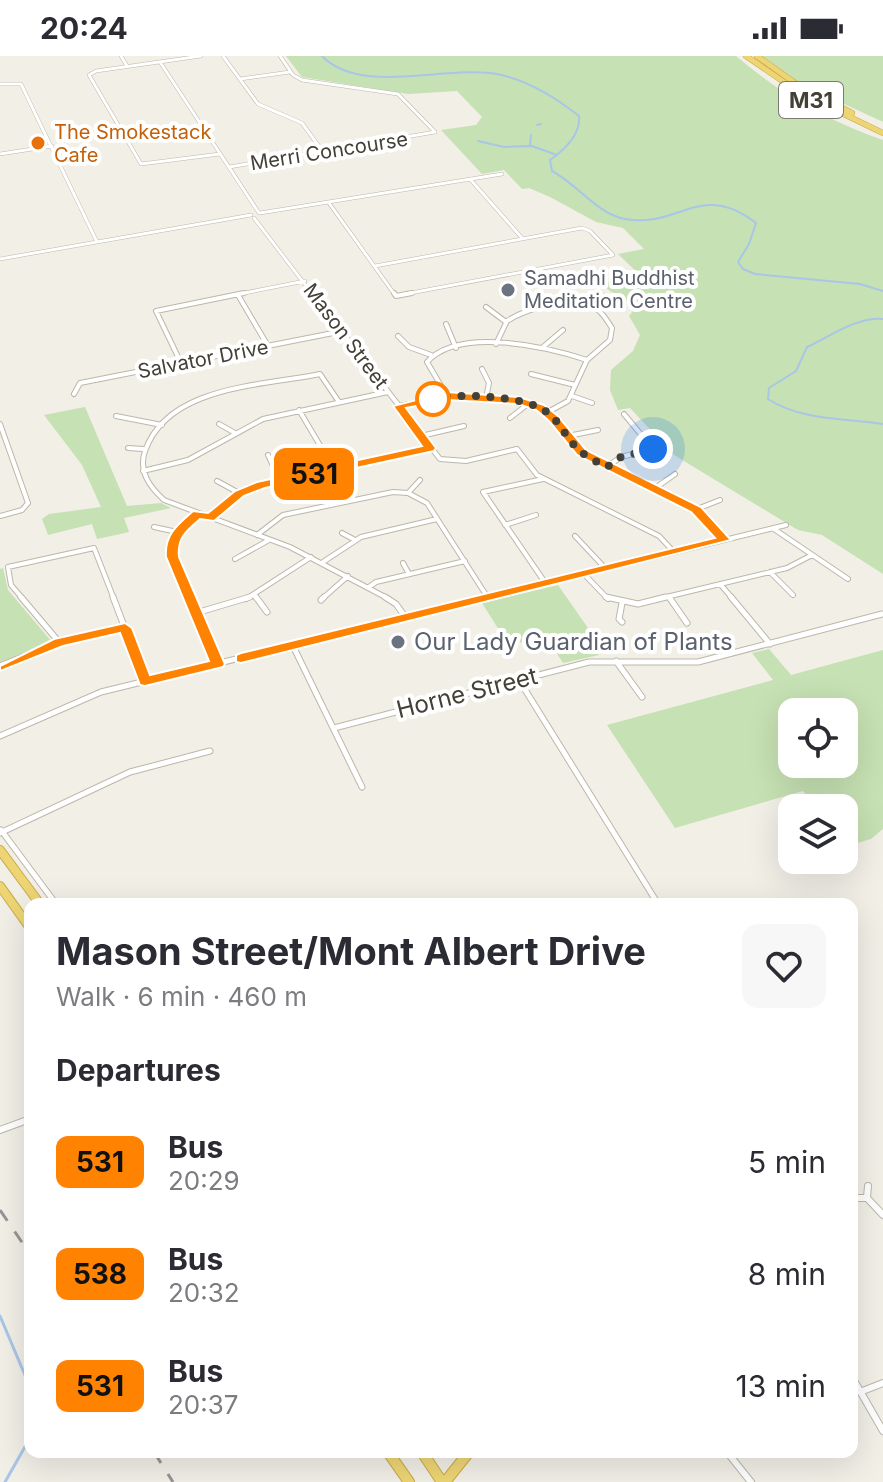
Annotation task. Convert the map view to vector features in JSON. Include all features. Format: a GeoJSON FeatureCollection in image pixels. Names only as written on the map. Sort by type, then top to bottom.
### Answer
{"type":"FeatureCollection","features":[{"type":"Feature","properties":{"kind":"highway","name":"M31"},"geometry":{"type":"LineString","coordinates":[[746,56],[807,97],[883,130]]}},
{"type":"Feature","properties":{"kind":"highway","name":"M31"},"geometry":{"type":"LineString","coordinates":[[757,56],[820,98],[883,130]]}},
{"type":"Feature","properties":{"kind":"highway"},"geometry":{"type":"LineString","coordinates":[[0,850],[36,898]]}},
{"type":"Feature","properties":{"kind":"highway"},"geometry":{"type":"LineString","coordinates":[[0,886],[24,920]]}},
{"type":"Feature","properties":{"kind":"highway"},"geometry":{"type":"LineString","coordinates":[[392,1458],[409,1482]]}},
{"type":"Feature","properties":{"kind":"highway"},"geometry":{"type":"LineString","coordinates":[[426,1458],[444,1482],[464,1458]]}},
{"type":"Feature","properties":{"kind":"street"},"geometry":{"type":"LineString","coordinates":[[121,56],[127,66]]}},
{"type":"Feature","properties":{"kind":"street"},"geometry":{"type":"LineString","coordinates":[[201,56],[90,72],[89,75],[141,164],[220,154]]}},
{"type":"Feature","properties":{"kind":"street"},"geometry":{"type":"LineString","coordinates":[[223,56],[258,104],[302,123],[323,152]]}},
{"type":"Feature","properties":{"kind":"street"},"geometry":{"type":"LineString","coordinates":[[240,79],[291,72],[280,56]]}},
{"type":"Feature","properties":{"kind":"street","name":"Mason Street"},"geometry":{"type":"LineString","coordinates":[[160,62],[260,215],[261,223]]}},
{"type":"Feature","properties":{"kind":"street","name":"Merri Concourse"},"geometry":{"type":"LineString","coordinates":[[229,167],[435,132],[398,94],[306,81],[291,72]]}},
{"type":"Feature","properties":{"kind":"street"},"geometry":{"type":"LineString","coordinates":[[0,84],[19,82],[97,242]]}},
{"type":"Feature","properties":{"kind":"street"},"geometry":{"type":"LineString","coordinates":[[0,154],[52,146]]}},
{"type":"Feature","properties":{"kind":"street"},"geometry":{"type":"LineString","coordinates":[[0,259],[502,174]]}},
{"type":"Feature","properties":{"kind":"street"},"geometry":{"type":"LineString","coordinates":[[470,179],[523,239]]}},
{"type":"Feature","properties":{"kind":"street"},"geometry":{"type":"LineString","coordinates":[[329,203],[396,296],[613,257],[587,229],[375,266]]}},
{"type":"Feature","properties":{"kind":"street"},"geometry":{"type":"LineString","coordinates":[[253,204],[253,216]]}},
{"type":"Feature","properties":{"kind":"street","name":"Mason Street"},"geometry":{"type":"LineString","coordinates":[[253,216],[305,282],[340,330],[338,332],[346,337],[430,448]]}},
{"type":"Feature","properties":{"kind":"street"},"geometry":{"type":"LineString","coordinates":[[181,363],[156,311],[305,282]]}},
{"type":"Feature","properties":{"kind":"street"},"geometry":{"type":"LineString","coordinates":[[238,295],[268,346]]}},
{"type":"Feature","properties":{"kind":"street"},"geometry":{"type":"LineString","coordinates":[[591,305],[604,296]]}},
{"type":"Feature","properties":{"kind":"street"},"geometry":{"type":"LineString","coordinates":[[496,344],[506,322],[526,311],[572,302],[591,305],[601,312],[613,334],[608,344],[587,360],[572,396],[548,412]]}},
{"type":"Feature","properties":{"kind":"street"},"geometry":{"type":"LineString","coordinates":[[486,307],[506,322]]}},
{"type":"Feature","properties":{"kind":"street"},"geometry":{"type":"LineString","coordinates":[[446,324],[456,348]]}},
{"type":"Feature","properties":{"kind":"street"},"geometry":{"type":"LineString","coordinates":[[543,347],[563,330]]}},
{"type":"Feature","properties":{"kind":"street","name":"Salvator Drive"},"geometry":{"type":"LineString","coordinates":[[74,394],[80,383],[338,332]]}},
{"type":"Feature","properties":{"kind":"street"},"geometry":{"type":"LineString","coordinates":[[398,336],[409,347],[431,355],[456,348],[496,344],[543,347],[587,360]]}},
{"type":"Feature","properties":{"kind":"street"},"geometry":{"type":"LineString","coordinates":[[431,355],[427,362],[447,396]]}},
{"type":"Feature","properties":{"kind":"street"},"geometry":{"type":"LineString","coordinates":[[482,369],[489,383],[486,398]]}},
{"type":"Feature","properties":{"kind":"street"},"geometry":{"type":"LineString","coordinates":[[339,402],[320,374],[217,395],[185,406],[143,449],[140,461],[143,471],[157,495],[311,557],[396,604],[406,618]]}},
{"type":"Feature","properties":{"kind":"street"},"geometry":{"type":"LineString","coordinates":[[531,374],[575,385]]}},
{"type":"Feature","properties":{"kind":"street"},"geometry":{"type":"LineString","coordinates":[[143,471],[188,460],[263,419],[388,392]]}},
{"type":"Feature","properties":{"kind":"street"},"geometry":{"type":"LineString","coordinates":[[399,406],[447,396],[529,404],[548,412],[582,453],[696,510],[724,540]]}},
{"type":"Feature","properties":{"kind":"street"},"geometry":{"type":"LineString","coordinates":[[572,396],[592,403]]}},
{"type":"Feature","properties":{"kind":"street"},"geometry":{"type":"LineString","coordinates":[[175,401],[185,406]]}},
{"type":"Feature","properties":{"kind":"street"},"geometry":{"type":"LineString","coordinates":[[510,418],[529,404]]}},
{"type":"Feature","properties":{"kind":"street"},"geometry":{"type":"LineString","coordinates":[[299,410],[334,469]]}},
{"type":"Feature","properties":{"kind":"street"},"geometry":{"type":"LineString","coordinates":[[607,467],[621,457],[653,449],[624,414]]}},
{"type":"Feature","properties":{"kind":"street"},"geometry":{"type":"LineString","coordinates":[[116,416],[163,426]]}},
{"type":"Feature","properties":{"kind":"street"},"geometry":{"type":"LineString","coordinates":[[0,424],[28,503],[22,510],[0,516]]}},
{"type":"Feature","properties":{"kind":"street"},"geometry":{"type":"LineString","coordinates":[[219,424],[235,433]]}},
{"type":"Feature","properties":{"kind":"street"},"geometry":{"type":"LineString","coordinates":[[421,436],[464,426]]}},
{"type":"Feature","properties":{"kind":"street"},"geometry":{"type":"LineString","coordinates":[[568,436],[598,430]]}},
{"type":"Feature","properties":{"kind":"street"},"geometry":{"type":"LineString","coordinates":[[128,448],[143,449]]}},
{"type":"Feature","properties":{"kind":"street"},"geometry":{"type":"LineString","coordinates":[[210,518],[239,493],[280,481],[430,448],[440,459],[453,462],[517,449],[537,475],[659,536],[674,552]]}},
{"type":"Feature","properties":{"kind":"street"},"geometry":{"type":"LineString","coordinates":[[268,455],[280,481]]}},
{"type":"Feature","properties":{"kind":"street"},"geometry":{"type":"LineString","coordinates":[[654,489],[675,474]]}},
{"type":"Feature","properties":{"kind":"street"},"geometry":{"type":"LineString","coordinates":[[544,478],[483,492],[546,584]]}},
{"type":"Feature","properties":{"kind":"street"},"geometry":{"type":"LineString","coordinates":[[408,493],[420,480]]}},
{"type":"Feature","properties":{"kind":"street"},"geometry":{"type":"LineString","coordinates":[[217,481],[239,493]]}},
{"type":"Feature","properties":{"kind":"street"},"geometry":{"type":"LineString","coordinates":[[257,535],[283,515],[393,492],[408,493],[427,503],[488,598]]}},
{"type":"Feature","properties":{"kind":"street"},"geometry":{"type":"LineString","coordinates":[[696,510],[720,500]]}},
{"type":"Feature","properties":{"kind":"street"},"geometry":{"type":"LineString","coordinates":[[198,513],[177,532],[171,552],[218,664]]}},
{"type":"Feature","properties":{"kind":"street"},"geometry":{"type":"LineString","coordinates":[[505,525],[536,515]]}},
{"type":"Feature","properties":{"kind":"street"},"geometry":{"type":"LineString","coordinates":[[322,563],[355,540],[437,519]]}},
{"type":"Feature","properties":{"kind":"street"},"geometry":{"type":"LineString","coordinates":[[0,736],[93,695],[145,681],[786,525]]}},
{"type":"Feature","properties":{"kind":"street"},"geometry":{"type":"LineString","coordinates":[[154,527],[177,532]]}},
{"type":"Feature","properties":{"kind":"street"},"geometry":{"type":"LineString","coordinates":[[774,528],[848,579]]}},
{"type":"Feature","properties":{"kind":"street"},"geometry":{"type":"LineString","coordinates":[[342,533],[355,540]]}},
{"type":"Feature","properties":{"kind":"street"},"geometry":{"type":"LineString","coordinates":[[575,536],[606,569]]}},
{"type":"Feature","properties":{"kind":"street"},"geometry":{"type":"LineString","coordinates":[[235,559],[270,540]]}},
{"type":"Feature","properties":{"kind":"street"},"geometry":{"type":"LineString","coordinates":[[59,642],[11,585],[8,567],[94,548],[145,681]]}},
{"type":"Feature","properties":{"kind":"street"},"geometry":{"type":"LineString","coordinates":[[584,574],[601,594],[622,603],[638,604],[792,566],[812,555]]}},
{"type":"Feature","properties":{"kind":"street"},"geometry":{"type":"LineString","coordinates":[[196,613],[254,595],[311,557]]}},
{"type":"Feature","properties":{"kind":"street"},"geometry":{"type":"LineString","coordinates":[[369,587],[376,582],[465,561]]}},
{"type":"Feature","properties":{"kind":"street"},"geometry":{"type":"LineString","coordinates":[[403,563],[409,574]]}},
{"type":"Feature","properties":{"kind":"street"},"geometry":{"type":"LineString","coordinates":[[769,572],[793,595]]}},
{"type":"Feature","properties":{"kind":"street"},"geometry":{"type":"LineString","coordinates":[[321,600],[348,576]]}},
{"type":"Feature","properties":{"kind":"street"},"geometry":{"type":"LineString","coordinates":[[720,584],[770,644]]}},
{"type":"Feature","properties":{"kind":"street"},"geometry":{"type":"LineString","coordinates":[[254,595],[267,612]]}},
{"type":"Feature","properties":{"kind":"street"},"geometry":{"type":"LineString","coordinates":[[669,597],[687,623]]}},
{"type":"Feature","properties":{"kind":"street"},"geometry":{"type":"LineString","coordinates":[[622,603],[619,619],[622,622]]}},
{"type":"Feature","properties":{"kind":"street","name":"Horne Street"},"geometry":{"type":"LineString","coordinates":[[334,728],[589,662],[698,662],[882,614]]}},
{"type":"Feature","properties":{"kind":"street"},"geometry":{"type":"LineString","coordinates":[[0,666],[59,642],[125,628]]}},
{"type":"Feature","properties":{"kind":"street"},"geometry":{"type":"LineString","coordinates":[[293,646],[362,787]]}},
{"type":"Feature","properties":{"kind":"street"},"geometry":{"type":"LineString","coordinates":[[616,660],[642,697]]}},
{"type":"Feature","properties":{"kind":"street"},"geometry":{"type":"LineString","coordinates":[[519,680],[654,898]]}},
{"type":"Feature","properties":{"kind":"street"},"geometry":{"type":"LineString","coordinates":[[51,898],[1,832],[130,772],[210,751]]}},
{"type":"Feature","properties":{"kind":"street"},"geometry":{"type":"LineString","coordinates":[[0,1130],[24,1121]]}},
{"type":"Feature","properties":{"kind":"street"},"geometry":{"type":"LineString","coordinates":[[868,1186],[867,1197],[883,1215]]}},
{"type":"Feature","properties":{"kind":"street"},"geometry":{"type":"LineString","coordinates":[[858,1198],[867,1197]]}},
{"type":"Feature","properties":{"kind":"street"},"geometry":{"type":"LineString","coordinates":[[860,1392],[883,1383]]}},
{"type":"Feature","properties":{"kind":"street"},"geometry":{"type":"LineString","coordinates":[[858,1388],[883,1431]]}},
{"type":"Feature","properties":{"kind":"street"},"geometry":{"type":"LineString","coordinates":[[732,1458],[751,1482]]}},
{"type":"Feature","properties":{"kind":"green space"},"geometry":{"type":"Polygon","coordinates":[[[286,56],[736,56],[806,105],[883,140],[883,574],[822,535],[798,530],[674,455],[630,408],[618,410],[610,390],[611,370],[633,351],[640,335],[629,316],[633,311],[631,305],[600,284],[640,275],[618,254],[644,249],[623,228],[596,222],[550,197],[529,188],[522,189],[504,170],[482,174],[441,130],[476,125],[482,117],[457,91],[408,94],[302,77],[286,56]]]}},
{"type":"Feature","properties":{"kind":"green space"},"geometry":{"type":"Polygon","coordinates":[[[762,56],[883,56],[883,122],[801,84],[762,56]]]}},
{"type":"Feature","properties":{"kind":"green space"},"geometry":{"type":"Polygon","coordinates":[[[85,407],[127,506],[161,503],[171,508],[124,518],[129,532],[125,533],[97,539],[92,524],[48,535],[42,519],[49,514],[101,507],[82,465],[44,415],[85,407]]]}},
{"type":"Feature","properties":{"kind":"green space"},"geometry":{"type":"Polygon","coordinates":[[[3,568],[8,590],[51,641],[0,663],[0,569],[3,568]]]}},
{"type":"Feature","properties":{"kind":"green space"},"geometry":{"type":"Polygon","coordinates":[[[558,585],[595,638],[599,655],[563,663],[556,652],[504,638],[482,603],[558,585]]]}},
{"type":"Feature","properties":{"kind":"green space"},"geometry":{"type":"Polygon","coordinates":[[[769,649],[791,675],[883,650],[883,829],[871,839],[858,843],[858,794],[805,794],[803,791],[778,794],[778,798],[675,828],[607,725],[773,680],[752,653],[769,649]]]}},
{"type":"Feature","properties":{"kind":"waterway"},"geometry":{"type":"LineString","coordinates":[[322,56],[339,68],[381,77],[476,72],[519,80],[579,116],[574,136],[556,155]]}},
{"type":"Feature","properties":{"kind":"waterway"},"geometry":{"type":"LineString","coordinates":[[537,125],[541,124]]}},
{"type":"Feature","properties":{"kind":"waterway"},"geometry":{"type":"LineString","coordinates":[[530,145],[531,135]]}},
{"type":"Feature","properties":{"kind":"waterway"},"geometry":{"type":"LineString","coordinates":[[478,141],[504,147],[532,146],[556,155]]}},
{"type":"Feature","properties":{"kind":"waterway"},"geometry":{"type":"LineString","coordinates":[[556,155],[550,160],[552,171],[615,216],[644,220],[704,205],[720,206],[737,211],[756,223],[749,244],[738,262],[743,269],[755,274],[860,284],[883,291]]}},
{"type":"Feature","properties":{"kind":"waterway"},"geometry":{"type":"LineString","coordinates":[[883,319],[854,324],[807,347],[796,371],[769,388],[768,399],[809,415],[883,424]]}},
{"type":"Feature","properties":{"kind":"waterway"},"geometry":{"type":"LineString","coordinates":[[0,1316],[24,1373]]}},
{"type":"Feature","properties":{"kind":"waterway"},"geometry":{"type":"LineString","coordinates":[[5,1482],[24,1449]]}},
{"type":"Feature","properties":{"kind":"railway"},"geometry":{"type":"LineString","coordinates":[[0,1210],[24,1245]]}},
{"type":"Feature","properties":{"kind":"railway"},"geometry":{"type":"LineString","coordinates":[[158,1458],[173,1482]]}},
{"type":"Feature","properties":{"kind":"bus line","name":"531"},"geometry":{"type":"LineString","coordinates":[[0,666],[59,642],[125,628],[145,681],[218,664],[172,557],[171,545],[177,532],[198,513],[210,518],[239,493],[261,485],[430,448],[399,406],[447,396],[519,401],[548,412],[582,453],[696,510],[724,540],[241,658]]}},
{"type":"Feature","properties":{"kind":"place","name":"The Smokestack Cafe"},"geometry":{"type":"Point","coordinates":[38,143]}},
{"type":"Feature","properties":{"kind":"place","name":"Samadhi Buddhist Meditation Centre"},"geometry":{"type":"Point","coordinates":[508,290]}},
{"type":"Feature","properties":{"kind":"place","name":"Our Lady Guardian of Plants"},"geometry":{"type":"Point","coordinates":[398,642]}},
{"type":"Feature","properties":{"kind":"route"},"geometry":{"type":"LineString","coordinates":[[433,399],[447,396],[486,398],[519,401],[540,408],[554,418],[582,453],[607,467],[621,457],[653,449]]}}]}
